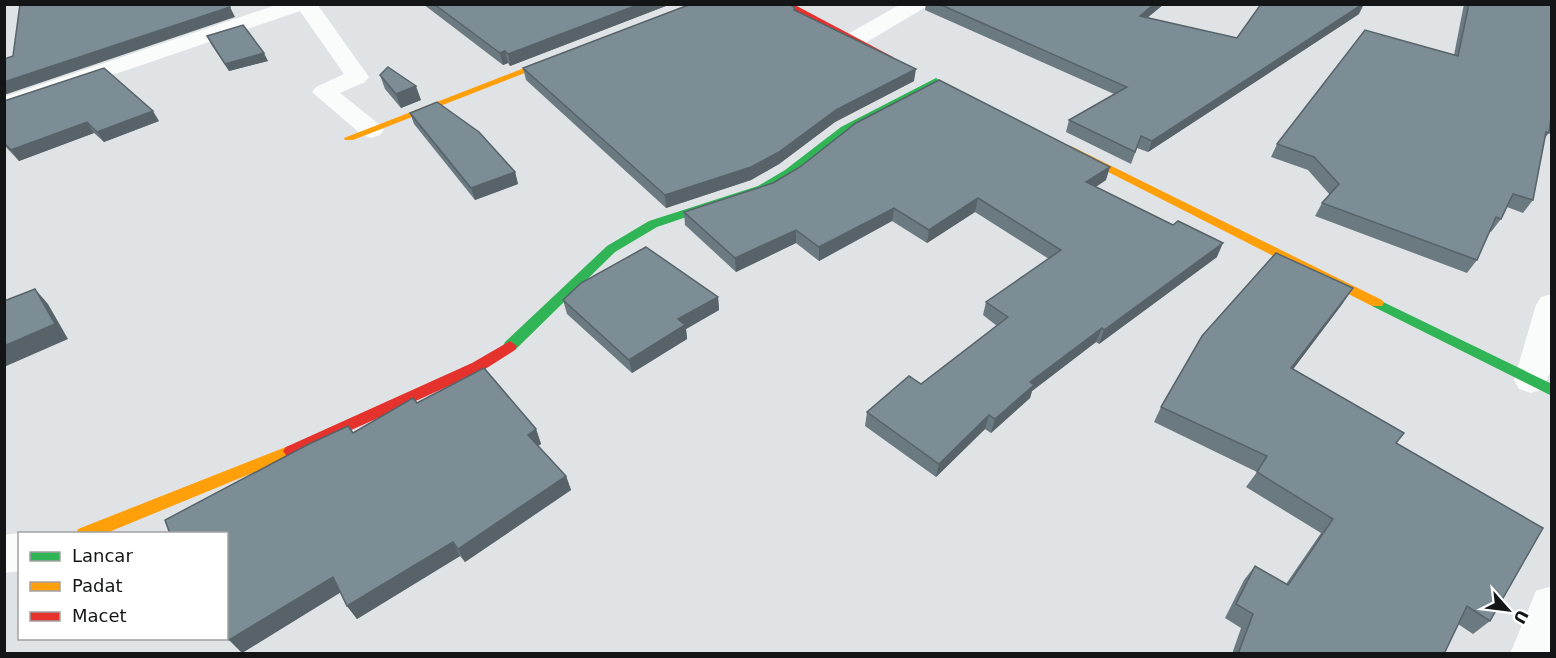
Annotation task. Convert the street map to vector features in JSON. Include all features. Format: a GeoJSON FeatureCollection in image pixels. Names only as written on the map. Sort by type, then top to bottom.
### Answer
{"type":"FeatureCollection","features":[{"type":"Feature","properties":{"kind":"street"},"geometry":{"type":"LineString","coordinates":[[4,105],[300,4]]}},
{"type":"Feature","properties":{"kind":"street"},"geometry":{"type":"LineString","coordinates":[[306,4],[357,77],[324,92],[371,130]]}},
{"type":"Feature","properties":{"kind":"street"},"geometry":{"type":"LineString","coordinates":[[786,4],[900,63]]}},
{"type":"Feature","properties":{"kind":"street"},"geometry":{"type":"LineString","coordinates":[[854,40],[916,4]]}},
{"type":"Feature","properties":{"kind":"street"},"geometry":{"type":"LineString","coordinates":[[349,138],[582,49]]}},
{"type":"Feature","properties":{"kind":"street"},"geometry":{"type":"LineString","coordinates":[[90,532],[298,448],[477,367],[517,339],[611,249],[632,236],[653,224],[762,188],[789,172],[845,129],[941,84],[918,72]]}},
{"type":"Feature","properties":{"kind":"street"},"geometry":{"type":"LineString","coordinates":[[1063,146],[1541,386],[1551,305]]}},
{"type":"Feature","properties":{"kind":"street"},"geometry":{"type":"LineString","coordinates":[[1533,654],[1551,606]]}},
{"type":"Feature","properties":{"kind":"building"},"geometry":{"type":"Polygon","coordinates":[[[20,4],[228,4],[230,7],[4,82],[4,59],[13,56],[20,4]]]}},
{"type":"Feature","properties":{"kind":"building"},"geometry":{"type":"Polygon","coordinates":[[[434,4],[640,4],[508,54],[505,51],[500,53],[434,4]]]}},
{"type":"Feature","properties":{"kind":"building"},"geometry":{"type":"Polygon","coordinates":[[[691,4],[789,4],[795,8],[794,10],[916,69],[836,110],[779,152],[751,167],[665,195],[523,68],[691,4]]]}},
{"type":"Feature","properties":{"kind":"building"},"geometry":{"type":"Polygon","coordinates":[[[939,4],[1154,4],[1140,16],[1237,38],[1261,4],[1363,4],[1152,141],[1141,136],[1135,152],[1069,120],[1127,87],[939,4]]]}},
{"type":"Feature","properties":{"kind":"building"},"geometry":{"type":"Polygon","coordinates":[[[1469,4],[1551,4],[1551,117],[1533,200],[1513,194],[1501,219],[1496,217],[1477,260],[1322,203],[1339,184],[1314,157],[1277,144],[1365,30],[1458,56],[1469,4]]]}},
{"type":"Feature","properties":{"kind":"building"},"geometry":{"type":"Polygon","coordinates":[[[243,25],[264,53],[225,64],[207,36],[243,25]]]}},
{"type":"Feature","properties":{"kind":"building"},"geometry":{"type":"Polygon","coordinates":[[[388,67],[416,86],[396,94],[380,75],[388,67]]]}},
{"type":"Feature","properties":{"kind":"building"},"geometry":{"type":"Polygon","coordinates":[[[104,68],[153,111],[97,132],[87,122],[11,150],[4,143],[4,101],[104,68]]]}},
{"type":"Feature","properties":{"kind":"building"},"geometry":{"type":"Polygon","coordinates":[[[939,80],[1110,167],[1086,182],[1173,225],[1178,221],[1223,243],[1030,382],[1034,385],[995,419],[989,415],[939,464],[867,412],[909,376],[921,384],[1008,317],[986,302],[1061,250],[978,198],[929,230],[894,208],[819,247],[796,230],[735,258],[684,212],[773,183],[800,167],[856,123],[939,80]]]}},
{"type":"Feature","properties":{"kind":"building"},"geometry":{"type":"Polygon","coordinates":[[[437,102],[479,132],[515,172],[471,188],[410,113],[437,102]]]}},
{"type":"Feature","properties":{"kind":"building"},"geometry":{"type":"Polygon","coordinates":[[[646,247],[718,297],[678,319],[685,325],[629,360],[563,300],[581,283],[646,247]]]}},
{"type":"Feature","properties":{"kind":"building"},"geometry":{"type":"Polygon","coordinates":[[[1276,253],[1353,288],[1291,368],[1404,433],[1396,443],[1543,528],[1490,621],[1467,606],[1444,654],[1238,654],[1253,614],[1236,604],[1255,566],[1288,585],[1333,519],[1257,472],[1267,456],[1161,407],[1202,336],[1276,253]]]}},
{"type":"Feature","properties":{"kind":"building"},"geometry":{"type":"Polygon","coordinates":[[[35,289],[55,324],[4,346],[4,301],[35,289]]]}},
{"type":"Feature","properties":{"kind":"building"},"geometry":{"type":"Polygon","coordinates":[[[484,368],[536,429],[528,435],[566,476],[458,549],[453,542],[347,606],[333,577],[229,640],[228,532],[169,532],[165,520],[309,444],[348,426],[353,433],[413,398],[417,403],[484,368]]]}},
{"type":"Feature","properties":{"kind":"traffic: fast"},"geometry":{"type":"LineString","coordinates":[[510,346],[611,249],[653,224],[762,188],[789,172],[845,129],[936,81]]}},
{"type":"Feature","properties":{"kind":"traffic: fast"},"geometry":{"type":"LineString","coordinates":[[1377,303],[1552,391]]}},
{"type":"Feature","properties":{"kind":"traffic: slow"},"geometry":{"type":"LineString","coordinates":[[349,138],[566,55]]}},
{"type":"Feature","properties":{"kind":"traffic: slow"},"geometry":{"type":"LineString","coordinates":[[1071,149],[1377,303]]}},
{"type":"Feature","properties":{"kind":"traffic: slow"},"geometry":{"type":"LineString","coordinates":[[89,532],[291,451]]}},
{"type":"Feature","properties":{"kind":"traffic: jam"},"geometry":{"type":"LineString","coordinates":[[786,4],[888,57]]}},
{"type":"Feature","properties":{"kind":"traffic: jam"},"geometry":{"type":"LineString","coordinates":[[291,451],[477,367],[510,346]]}}]}
